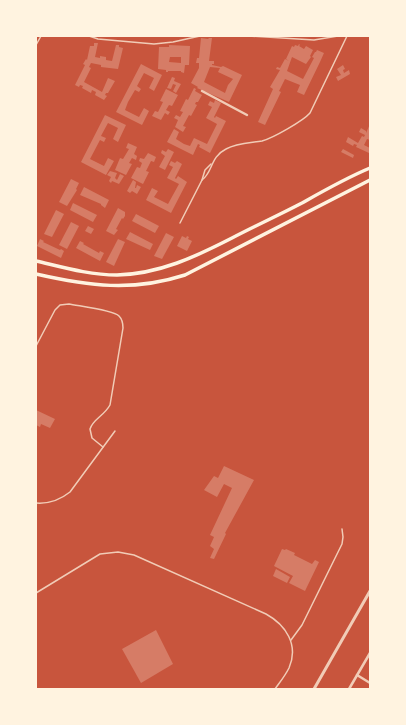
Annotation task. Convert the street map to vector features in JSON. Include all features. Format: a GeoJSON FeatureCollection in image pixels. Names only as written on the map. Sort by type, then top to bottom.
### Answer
{"type":"FeatureCollection","features":[{"type":"Feature","properties":{"kind":"main road"},"geometry":{"type":"LineString","coordinates":[[36,261],[76,270],[108,274],[129,274],[162,269],[199,254],[370,168]]}},
{"type":"Feature","properties":{"kind":"main road"},"geometry":{"type":"LineString","coordinates":[[36,274],[75,282],[111,286],[132,286],[166,281],[185,275],[370,180]]}},
{"type":"Feature","properties":{"kind":"street"},"geometry":{"type":"LineString","coordinates":[[202,91],[247,115]]}},
{"type":"Feature","properties":{"kind":"street"},"geometry":{"type":"LineString","coordinates":[[314,689],[370,591]]}},
{"type":"Feature","properties":{"kind":"street"},"geometry":{"type":"LineString","coordinates":[[350,689],[370,653]]}},
{"type":"Feature","properties":{"kind":"street"},"geometry":{"type":"LineString","coordinates":[[357,675],[370,683]]}},
{"type":"Feature","properties":{"kind":"lane"},"geometry":{"type":"LineString","coordinates":[[36,45],[41,36]]}},
{"type":"Feature","properties":{"kind":"lane"},"geometry":{"type":"LineString","coordinates":[[89,36],[98,39],[154,44],[173,42],[200,36]]}},
{"type":"Feature","properties":{"kind":"lane"},"geometry":{"type":"LineString","coordinates":[[248,36],[314,40],[338,36]]}},
{"type":"Feature","properties":{"kind":"lane"},"geometry":{"type":"LineString","coordinates":[[180,223],[202,180],[205,170],[212,164],[221,152],[229,147],[243,143],[266,140],[307,116],[314,107],[347,36]]}},
{"type":"Feature","properties":{"kind":"lane"},"geometry":{"type":"LineString","coordinates":[[36,346],[55,310],[62,304],[111,312],[120,317],[123,328],[110,405],[104,414],[93,423],[90,429],[92,438],[103,447]]}},
{"type":"Feature","properties":{"kind":"lane"},"geometry":{"type":"LineString","coordinates":[[36,503],[44,504],[53,502],[61,499],[70,492],[115,431]]}},
{"type":"Feature","properties":{"kind":"lane"},"geometry":{"type":"LineString","coordinates":[[291,640],[302,625],[342,544],[342,529]]}},
{"type":"Feature","properties":{"kind":"lane"},"geometry":{"type":"LineString","coordinates":[[36,594],[100,554],[125,552],[141,558],[274,619],[286,630],[291,640],[292,654],[289,668],[275,689]]}},
{"type":"Feature","properties":{"kind":"building"},"geometry":{"type":"Polygon","coordinates":[[[201,38],[212,38],[209,61],[214,61],[214,64],[212,65],[223,66],[242,75],[229,102],[197,88],[198,87],[191,83],[199,68],[199,63],[196,63],[197,58],[199,58],[201,38]],[[210,67],[204,82],[225,93],[228,85],[233,79],[218,72],[220,68],[210,67]]]}},
{"type":"Feature","properties":{"kind":"building"},"geometry":{"type":"Polygon","coordinates":[[[94,43],[98,43],[95,57],[106,57],[106,60],[112,61],[116,45],[123,48],[118,69],[101,67],[101,65],[91,63],[89,67],[91,68],[84,82],[102,92],[108,78],[115,81],[108,93],[106,93],[105,95],[107,96],[104,100],[95,95],[96,92],[92,90],[91,93],[82,88],[83,86],[80,85],[79,87],[75,85],[85,65],[83,64],[86,59],[87,60],[90,46],[94,46],[94,43]]]}},
{"type":"Feature","properties":{"kind":"building"},"geometry":{"type":"Polygon","coordinates":[[[299,44],[299,46],[304,49],[306,46],[313,50],[310,56],[311,57],[306,64],[292,57],[287,71],[303,79],[314,58],[312,57],[315,52],[317,50],[324,53],[304,95],[297,92],[300,85],[285,79],[279,91],[281,92],[265,125],[258,122],[273,89],[270,87],[280,70],[276,69],[277,67],[280,68],[285,59],[289,61],[286,59],[292,46],[298,46],[299,44]]]}},
{"type":"Feature","properties":{"kind":"building"},"geometry":{"type":"Polygon","coordinates":[[[169,45],[190,46],[189,65],[185,65],[184,73],[181,71],[166,72],[166,70],[158,69],[159,47],[169,47],[169,45]],[[170,57],[169,62],[181,63],[181,57],[170,57]]]}},
{"type":"Feature","properties":{"kind":"building"},"geometry":{"type":"Polygon","coordinates":[[[141,64],[162,75],[154,91],[149,88],[154,78],[144,73],[137,86],[141,89],[139,92],[135,90],[128,102],[125,110],[139,117],[144,108],[149,111],[142,125],[116,112],[141,64]]]}},
{"type":"Feature","properties":{"kind":"building"},"geometry":{"type":"Polygon","coordinates":[[[343,65],[345,69],[343,70],[344,73],[349,70],[350,74],[338,81],[336,77],[341,75],[337,69],[343,65]]]}},
{"type":"Feature","properties":{"kind":"building"},"geometry":{"type":"Polygon","coordinates":[[[172,77],[175,78],[174,81],[181,84],[176,93],[173,91],[176,85],[173,84],[171,89],[167,88],[172,77]]]}},
{"type":"Feature","properties":{"kind":"building"},"geometry":{"type":"Polygon","coordinates":[[[194,88],[196,89],[195,91],[202,95],[198,102],[196,102],[195,104],[197,105],[191,116],[189,115],[183,126],[186,127],[183,132],[175,127],[178,120],[174,118],[176,115],[180,117],[183,112],[180,111],[194,88]]]}},
{"type":"Feature","properties":{"kind":"building"},"geometry":{"type":"Polygon","coordinates":[[[166,89],[178,95],[172,106],[169,105],[166,110],[170,112],[168,115],[165,113],[161,120],[152,116],[155,111],[158,112],[163,102],[160,101],[166,89]]]}},
{"type":"Feature","properties":{"kind":"building"},"geometry":{"type":"Polygon","coordinates":[[[215,100],[221,103],[214,117],[215,118],[216,116],[226,121],[210,153],[199,147],[200,145],[198,144],[193,155],[167,142],[174,129],[179,132],[176,139],[184,144],[190,146],[194,138],[207,144],[217,124],[206,118],[212,107],[208,105],[210,101],[214,103],[215,100]]]}},
{"type":"Feature","properties":{"kind":"building"},"geometry":{"type":"Polygon","coordinates":[[[105,115],[126,125],[118,142],[113,139],[118,128],[108,123],[101,136],[106,138],[104,142],[100,140],[90,159],[104,166],[108,158],[114,161],[106,175],[81,162],[105,115]]]}},
{"type":"Feature","properties":{"kind":"building"},"geometry":{"type":"Polygon","coordinates":[[[370,124],[370,140],[367,139],[364,145],[370,148],[369,153],[356,147],[357,145],[354,144],[353,146],[346,142],[348,137],[358,143],[362,136],[364,137],[365,135],[359,132],[361,128],[366,131],[366,133],[370,124]]]}},
{"type":"Feature","properties":{"kind":"building"},"geometry":{"type":"Polygon","coordinates":[[[128,143],[137,147],[134,154],[137,156],[136,160],[132,158],[129,163],[132,164],[126,175],[115,170],[120,158],[123,159],[129,149],[126,148],[128,143]]]}},
{"type":"Feature","properties":{"kind":"building"},"geometry":{"type":"Polygon","coordinates":[[[168,149],[174,152],[165,170],[159,167],[165,156],[161,153],[162,150],[166,152],[168,149]]]}},
{"type":"Feature","properties":{"kind":"building"},"geometry":{"type":"Polygon","coordinates":[[[343,149],[354,155],[353,158],[341,152],[343,149]]]}},
{"type":"Feature","properties":{"kind":"building"},"geometry":{"type":"Polygon","coordinates":[[[148,153],[156,157],[154,162],[151,161],[146,171],[149,172],[143,184],[131,178],[137,167],[140,168],[142,163],[139,161],[140,158],[144,159],[148,153]]]}},
{"type":"Feature","properties":{"kind":"building"},"geometry":{"type":"Polygon","coordinates":[[[171,161],[175,163],[177,161],[182,164],[175,178],[176,179],[178,176],[187,182],[171,213],[146,200],[152,188],[158,191],[154,197],[168,204],[179,184],[167,178],[173,167],[169,165],[171,161]]]}},
{"type":"Feature","properties":{"kind":"building"},"geometry":{"type":"Polygon","coordinates":[[[110,171],[117,173],[115,178],[117,180],[120,174],[124,176],[119,184],[112,181],[111,183],[109,181],[111,177],[107,175],[110,171]]]}},
{"type":"Feature","properties":{"kind":"building"},"geometry":{"type":"Polygon","coordinates":[[[71,179],[79,183],[76,189],[77,190],[67,206],[59,202],[71,179]]]}},
{"type":"Feature","properties":{"kind":"building"},"geometry":{"type":"Polygon","coordinates":[[[133,180],[136,182],[135,188],[137,185],[141,187],[137,194],[132,191],[130,193],[127,191],[133,180]]]}},
{"type":"Feature","properties":{"kind":"building"},"geometry":{"type":"Polygon","coordinates":[[[84,187],[109,200],[105,208],[101,204],[80,195],[84,187]]]}},
{"type":"Feature","properties":{"kind":"building"},"geometry":{"type":"Polygon","coordinates":[[[73,203],[97,215],[93,222],[70,210],[73,203]]]}},
{"type":"Feature","properties":{"kind":"building"},"geometry":{"type":"Polygon","coordinates":[[[118,208],[125,212],[125,216],[123,219],[122,218],[116,229],[118,230],[114,235],[106,231],[118,208]]]}},
{"type":"Feature","properties":{"kind":"building"},"geometry":{"type":"Polygon","coordinates":[[[56,210],[64,214],[52,237],[44,234],[56,210]]]}},
{"type":"Feature","properties":{"kind":"building"},"geometry":{"type":"Polygon","coordinates":[[[136,214],[159,226],[155,233],[132,221],[136,214]]]}},
{"type":"Feature","properties":{"kind":"building"},"geometry":{"type":"Polygon","coordinates":[[[71,222],[79,226],[67,249],[59,245],[71,222]]]}},
{"type":"Feature","properties":{"kind":"building"},"geometry":{"type":"Polygon","coordinates":[[[88,226],[94,229],[91,234],[85,231],[88,226]]]}},
{"type":"Feature","properties":{"kind":"building"},"geometry":{"type":"Polygon","coordinates":[[[130,232],[153,244],[150,250],[126,239],[130,232]]]}},
{"type":"Feature","properties":{"kind":"building"},"geometry":{"type":"Polygon","coordinates":[[[166,233],[174,237],[162,259],[154,256],[166,233]]]}},
{"type":"Feature","properties":{"kind":"building"},"geometry":{"type":"Polygon","coordinates":[[[182,236],[186,238],[187,236],[189,237],[188,239],[192,241],[187,251],[177,246],[182,236]]]}},
{"type":"Feature","properties":{"kind":"building"},"geometry":{"type":"Polygon","coordinates":[[[40,239],[44,241],[43,242],[64,251],[61,258],[37,246],[40,239]]]}},
{"type":"Feature","properties":{"kind":"building"},"geometry":{"type":"Polygon","coordinates":[[[118,239],[125,242],[114,266],[106,262],[118,239]]]}},
{"type":"Feature","properties":{"kind":"building"},"geometry":{"type":"Polygon","coordinates":[[[80,241],[99,253],[100,251],[104,253],[100,261],[76,248],[80,241]]]}},
{"type":"Feature","properties":{"kind":"building"},"geometry":{"type":"Polygon","coordinates":[[[36,410],[55,419],[50,428],[41,424],[40,427],[36,425],[36,410]]]}},
{"type":"Feature","properties":{"kind":"building"},"geometry":{"type":"Polygon","coordinates":[[[224,466],[254,480],[225,533],[226,534],[214,559],[210,558],[214,549],[210,546],[214,537],[210,535],[232,488],[224,484],[217,497],[204,490],[214,476],[218,478],[224,466]]]}},
{"type":"Feature","properties":{"kind":"building"},"geometry":{"type":"Polygon","coordinates":[[[282,549],[295,553],[294,555],[312,564],[315,560],[319,562],[305,591],[289,583],[293,576],[274,566],[282,549]]]}},
{"type":"Feature","properties":{"kind":"building"},"geometry":{"type":"Polygon","coordinates":[[[276,569],[290,577],[287,583],[273,576],[276,569]]]}},
{"type":"Feature","properties":{"kind":"building"},"geometry":{"type":"Polygon","coordinates":[[[156,630],[173,664],[141,683],[122,649],[156,630]]]}}]}
